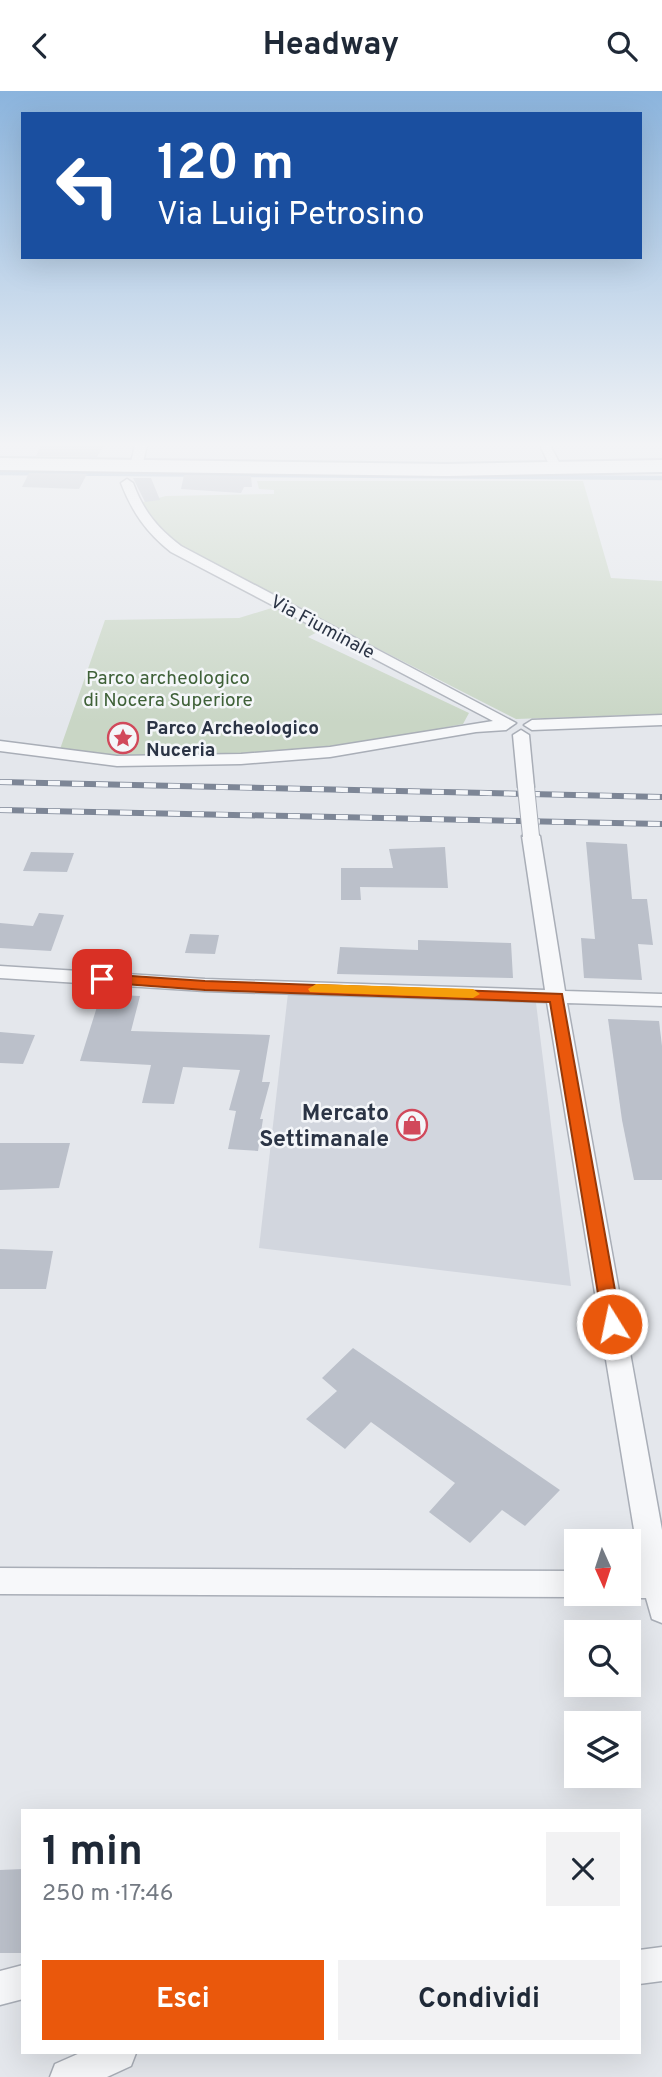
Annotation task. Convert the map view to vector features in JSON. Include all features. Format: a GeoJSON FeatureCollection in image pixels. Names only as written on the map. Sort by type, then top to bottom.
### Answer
{"type":"FeatureCollection","features":[{"type":"Feature","properties":{"kind":"street","name":"Via Fiuminale"},"geometry":{"type":"LineString","coordinates":[[160,538],[176,549],[507,724]]}},
{"type":"Feature","properties":{"kind":"street"},"geometry":{"type":"LineString","coordinates":[[526,730],[662,720]]}},
{"type":"Feature","properties":{"kind":"street"},"geometry":{"type":"LineString","coordinates":[[0,746],[117,761],[241,759],[330,752],[520,721],[526,730],[526,787],[531,836],[556,997],[660,1598]]}},
{"type":"Feature","properties":{"kind":"street"},"geometry":{"type":"LineString","coordinates":[[0,972],[205,985],[662,1000]]}},
{"type":"Feature","properties":{"kind":"street"},"geometry":{"type":"LineString","coordinates":[[0,1581],[564,1584]]}},
{"type":"Feature","properties":{"kind":"street"},"geometry":{"type":"LineString","coordinates":[[641,1590],[660,1598]]}},
{"type":"Feature","properties":{"kind":"street"},"geometry":{"type":"LineString","coordinates":[[641,1967],[662,1964]]}},
{"type":"Feature","properties":{"kind":"street"},"geometry":{"type":"LineString","coordinates":[[68,2077],[116,2054]]}},
{"type":"Feature","properties":{"kind":"shaded area","name":"Mercato Settimanale"},"geometry":{"type":"Polygon","coordinates":[[[288,993],[536,1003],[571,1286],[259,1248],[288,993]]]}},
{"type":"Feature","properties":{"kind":"green space"},"geometry":{"type":"Polygon","coordinates":[[[169,538],[599,538],[611,578],[662,581],[662,714],[516,719],[175,545],[169,538]]]}},
{"type":"Feature","properties":{"kind":"green space","name":"Parco archeologico di Nocera Superiore"},"geometry":{"type":"Polygon","coordinates":[[[275,607],[321,630],[308,637],[469,713],[463,724],[376,740],[249,754],[173,756],[59,752],[105,620],[239,618],[275,607]]]}},
{"type":"Feature","properties":{"kind":"building"},"geometry":{"type":"Polygon","coordinates":[[[586,842],[627,844],[632,899],[647,899],[653,945],[638,944],[642,980],[584,978],[581,938],[595,939],[586,842]]]}},
{"type":"Feature","properties":{"kind":"building"},"geometry":{"type":"Polygon","coordinates":[[[445,847],[448,888],[360,887],[361,900],[341,900],[341,868],[393,868],[389,849],[445,847]]]}},
{"type":"Feature","properties":{"kind":"building"},"geometry":{"type":"Polygon","coordinates":[[[31,852],[74,853],[67,872],[23,871],[31,852]]]}},
{"type":"Feature","properties":{"kind":"building"},"geometry":{"type":"Polygon","coordinates":[[[39,913],[64,915],[51,951],[0,948],[0,923],[33,926],[39,913]]]}},
{"type":"Feature","properties":{"kind":"building"},"geometry":{"type":"Polygon","coordinates":[[[190,934],[219,935],[215,954],[185,953],[190,934]]]}},
{"type":"Feature","properties":{"kind":"building"},"geometry":{"type":"Polygon","coordinates":[[[418,940],[511,943],[513,978],[337,974],[340,947],[418,950],[418,940]]]}},
{"type":"Feature","properties":{"kind":"building"},"geometry":{"type":"Polygon","coordinates":[[[101,994],[140,996],[131,1031],[270,1035],[262,1082],[270,1082],[260,1119],[263,1119],[258,1151],[228,1149],[236,1111],[229,1110],[240,1070],[183,1067],[174,1104],[142,1103],[151,1065],[80,1061],[101,994]]]}},
{"type":"Feature","properties":{"kind":"building"},"geometry":{"type":"Polygon","coordinates":[[[608,1019],[659,1021],[662,1046],[662,1180],[634,1180],[622,1120],[608,1019]]]}},
{"type":"Feature","properties":{"kind":"building"},"geometry":{"type":"Polygon","coordinates":[[[0,1032],[35,1035],[23,1064],[0,1063],[0,1032]]]}},
{"type":"Feature","properties":{"kind":"building"},"geometry":{"type":"Polygon","coordinates":[[[0,1143],[70,1143],[59,1188],[0,1190],[0,1143]]]}},
{"type":"Feature","properties":{"kind":"building"},"geometry":{"type":"Polygon","coordinates":[[[0,1249],[53,1251],[46,1289],[0,1289],[0,1249]]]}},
{"type":"Feature","properties":{"kind":"building"},"geometry":{"type":"Polygon","coordinates":[[[353,1348],[560,1490],[525,1526],[502,1510],[470,1543],[429,1512],[455,1483],[371,1422],[345,1449],[306,1419],[337,1391],[322,1378],[353,1348]]]}},
{"type":"Feature","properties":{"kind":"building"},"geometry":{"type":"Polygon","coordinates":[[[21,1869],[21,1953],[0,1953],[0,1870],[21,1869]]]}},
{"type":"Feature","properties":{"kind":"railway"},"geometry":{"type":"LineString","coordinates":[[0,782],[662,797]]}},
{"type":"Feature","properties":{"kind":"railway"},"geometry":{"type":"LineString","coordinates":[[0,810],[662,824]]}},
{"type":"Feature","properties":{"kind":"slow traffic"},"geometry":{"type":"LineString","coordinates":[[316,989],[473,994]]}},
{"type":"Feature","properties":{"kind":"place","name":"Parco Archeologico Nuceria"},"geometry":{"type":"Point","coordinates":[123,738]}},
{"type":"Feature","properties":{"kind":"place","name":"Mercato Settimanale"},"geometry":{"type":"Point","coordinates":[412,1125]}},
{"type":"Feature","properties":{"kind":"route"},"geometry":{"type":"LineString","coordinates":[[102,979],[556,997],[612,1324]]}}]}
